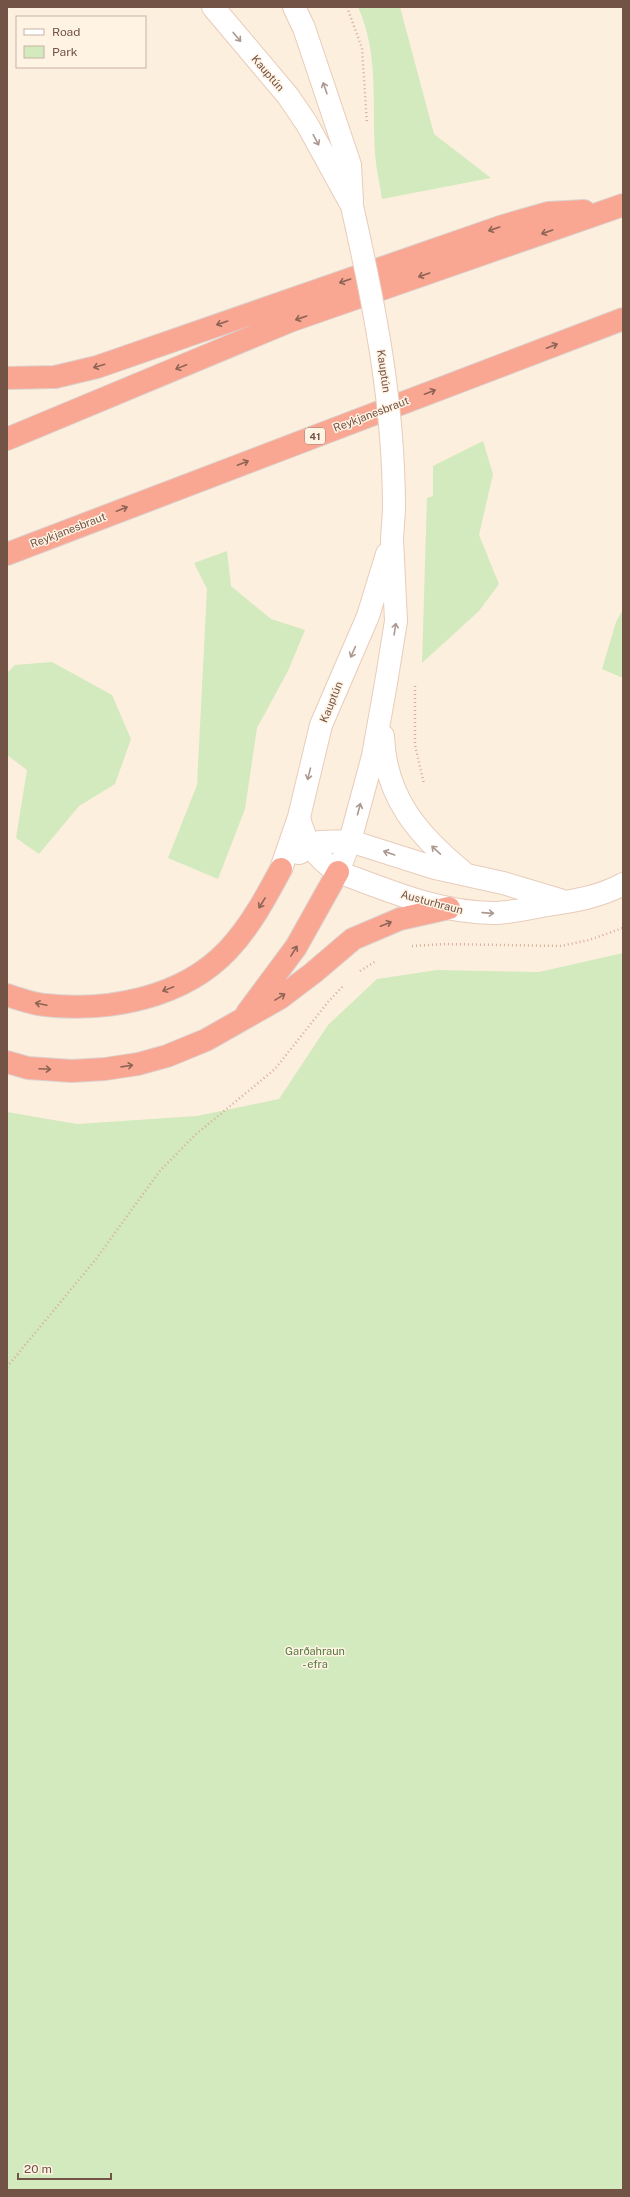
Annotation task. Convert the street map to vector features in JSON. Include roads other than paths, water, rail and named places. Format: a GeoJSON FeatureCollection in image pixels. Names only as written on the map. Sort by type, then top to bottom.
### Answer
{"type":"FeatureCollection","features":[{"type":"Feature","properties":{"kind":"highway"},"geometry":{"type":"LineString","coordinates":[[7,378],[55,377],[97,368],[503,226],[548,214],[619,207]]}},
{"type":"Feature","properties":{"kind":"highway"},"geometry":{"type":"LineString","coordinates":[[7,439],[290,321],[619,207]]}},
{"type":"Feature","properties":{"kind":"highway","name":"Reykjanesbraut"},"geometry":{"type":"LineString","coordinates":[[7,554],[623,319]]}},
{"type":"Feature","properties":{"kind":"highway"},"geometry":{"type":"LineString","coordinates":[[7,564],[28,546]]}},
{"type":"Feature","properties":{"kind":"highway"},"geometry":{"type":"LineString","coordinates":[[7,995],[44,1005],[96,1007],[137,1000],[172,989],[202,971],[228,951],[248,925],[281,869]]}},
{"type":"Feature","properties":{"kind":"highway"},"geometry":{"type":"LineString","coordinates":[[246,1016],[296,947],[338,872]]}},
{"type":"Feature","properties":{"kind":"highway"},"geometry":{"type":"LineString","coordinates":[[7,1062],[28,1068],[72,1071],[105,1069],[138,1064],[206,1040],[280,998],[313,973],[353,938],[400,919],[449,908]]}},
{"type":"Feature","properties":{"kind":"street","name":"Kauptún"},"geometry":{"type":"LineString","coordinates":[[213,7],[288,96],[307,124],[352,206]]}},
{"type":"Feature","properties":{"kind":"street","name":"Kauptún"},"geometry":{"type":"LineString","coordinates":[[294,7],[304,28],[350,165],[352,206],[376,314],[385,372],[392,438],[394,509],[392,539],[396,621],[373,756],[350,841],[338,872]]}},
{"type":"Feature","properties":{"kind":"street"},"geometry":{"type":"LineString","coordinates":[[299,7],[304,28]]}},
{"type":"Feature","properties":{"kind":"street","name":"Kauptún"},"geometry":{"type":"LineString","coordinates":[[281,869],[299,817],[321,725],[368,616],[392,539]]}},
{"type":"Feature","properties":{"kind":"street"},"geometry":{"type":"LineString","coordinates":[[382,709],[383,754],[390,780],[401,804],[418,831],[439,852],[466,875]]}},
{"type":"Feature","properties":{"kind":"street","name":"Austurhraun"},"geometry":{"type":"LineString","coordinates":[[299,817],[306,840],[326,865],[338,872],[416,899],[449,908],[494,913],[567,902],[593,896],[623,884]]}},
{"type":"Feature","properties":{"kind":"street","name":"Austurhraun"},"geometry":{"type":"LineString","coordinates":[[281,869],[293,857],[310,846],[320,842],[350,841],[435,868],[567,902]]}},
{"type":"Feature","properties":{"kind":"park label","name":"Garðahraun - efra"},"geometry":{"type":"Point","coordinates":[315,1657]}}]}
